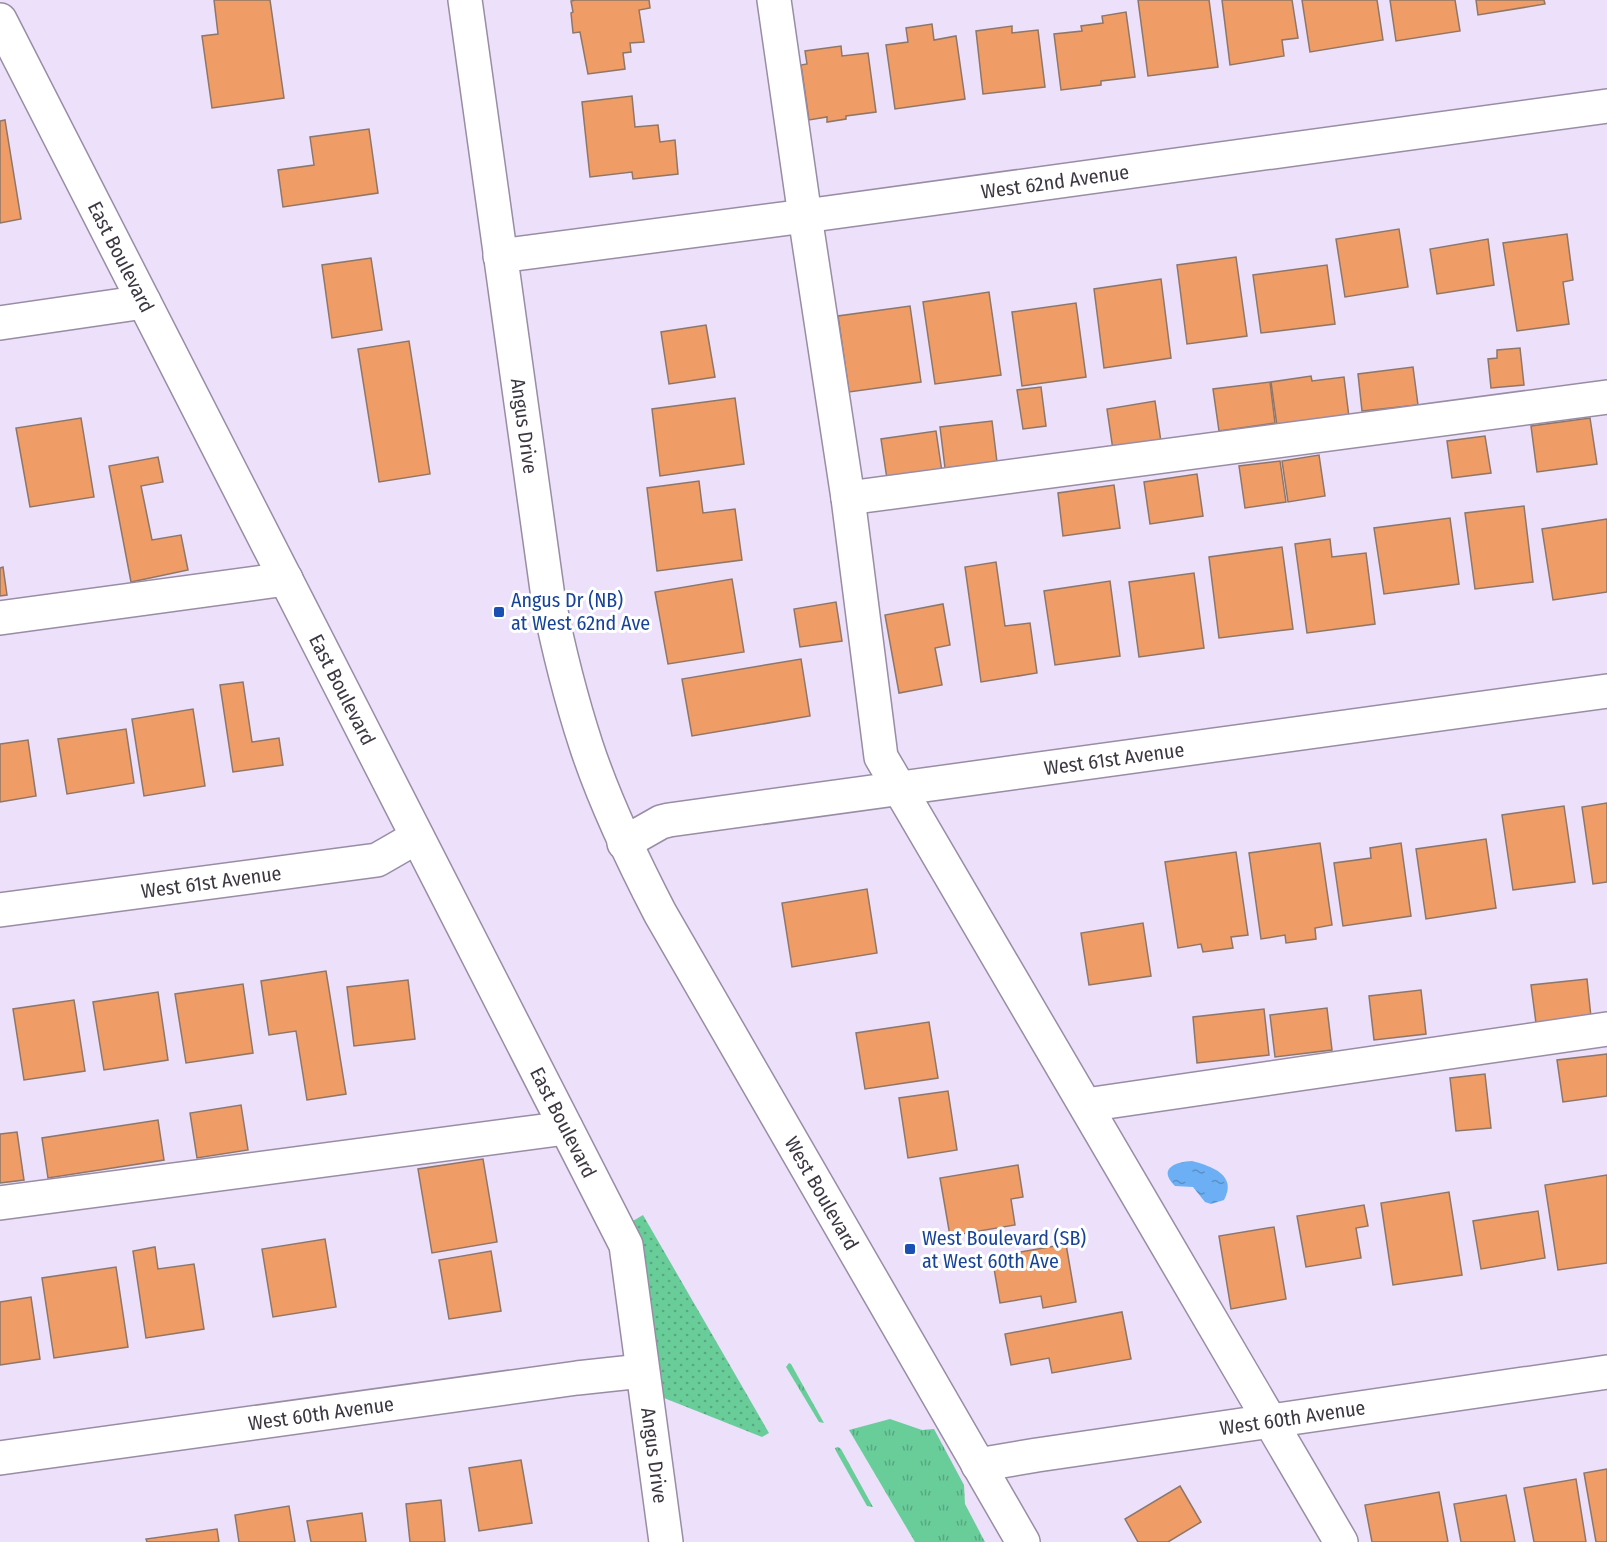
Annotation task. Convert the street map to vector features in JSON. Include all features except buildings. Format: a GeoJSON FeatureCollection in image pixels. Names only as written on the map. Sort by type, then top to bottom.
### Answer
{"type":"FeatureCollection","features":[{"type":"Feature","properties":{"kind":"street","name":"Angus Drive"},"geometry":{"type":"LineString","coordinates":[[465,0],[548,597],[563,671],[586,747],[624,843]]}},
{"type":"Feature","properties":{"kind":"street"},"geometry":{"type":"LineString","coordinates":[[774,0],[848,498],[881,757],[1341,1542]]}},
{"type":"Feature","properties":{"kind":"street","name":"East Boulevard"},"geometry":{"type":"LineString","coordinates":[[0,20],[626,1245],[642,1371]]}},
{"type":"Feature","properties":{"kind":"street","name":"West 62nd Avenue"},"geometry":{"type":"LineString","coordinates":[[500,256],[1607,106]]}},
{"type":"Feature","properties":{"kind":"street"},"geometry":{"type":"LineString","coordinates":[[0,323],[144,302]]}},
{"type":"Feature","properties":{"kind":"street"},"geometry":{"type":"LineString","coordinates":[[848,498],[1607,397]]}},
{"type":"Feature","properties":{"kind":"street"},"geometry":{"type":"LineString","coordinates":[[0,618],[286,579]]}},
{"type":"Feature","properties":{"kind":"street","name":"West 61st Avenue"},"geometry":{"type":"LineString","coordinates":[[624,843],[661,822],[669,820],[1607,692]]}},
{"type":"Feature","properties":{"kind":"street","name":"West 61st Avenue"},"geometry":{"type":"LineString","coordinates":[[0,910],[377,860],[417,837]]}},
{"type":"Feature","properties":{"kind":"street","name":"West Boulevard"},"geometry":{"type":"LineString","coordinates":[[624,843],[660,913],[1023,1542]]}},
{"type":"Feature","properties":{"kind":"street"},"geometry":{"type":"LineString","coordinates":[[1086,1105],[1607,1029]]}},
{"type":"Feature","properties":{"kind":"street"},"geometry":{"type":"LineString","coordinates":[[0,1203],[566,1128]]}},
{"type":"Feature","properties":{"kind":"street","name":"Angus Drive"},"geometry":{"type":"LineString","coordinates":[[642,1371],[666,1542]]}},
{"type":"Feature","properties":{"kind":"street","name":"West 60th Avenue"},"geometry":{"type":"LineString","coordinates":[[0,1458],[642,1371]]}},
{"type":"Feature","properties":{"kind":"street","name":"West 60th Avenue"},"geometry":{"type":"LineString","coordinates":[[978,1465],[1269,1420],[1607,1372]]}},
{"type":"Feature","properties":{"kind":"green space"},"geometry":{"type":"Polygon","coordinates":[[[643,1215],[769,1433],[762,1437],[664,1398],[633,1221],[643,1215]]]}},
{"type":"Feature","properties":{"kind":"green space"},"geometry":{"type":"Polygon","coordinates":[[[789,1363],[824,1423],[819,1422],[786,1367],[789,1363]]]}},
{"type":"Feature","properties":{"kind":"green space"},"geometry":{"type":"Polygon","coordinates":[[[890,1419],[922,1430],[934,1429],[964,1485],[965,1504],[985,1542],[915,1542],[849,1430],[890,1419]]]}},
{"type":"Feature","properties":{"kind":"green space"},"geometry":{"type":"Polygon","coordinates":[[[838,1447],[873,1507],[867,1506],[836,1451],[835,1448],[838,1447]]]}},
{"type":"Feature","properties":{"kind":"water"},"geometry":{"type":"Polygon","coordinates":[[[1192,1161],[1214,1169],[1225,1178],[1228,1184],[1224,1200],[1211,1204],[1205,1202],[1193,1187],[1175,1186],[1170,1180],[1168,1170],[1171,1167],[1192,1161]]]}},
{"type":"Feature","properties":{"kind":"place","name":"Angus Dr (NB) at West 62nd Ave"},"geometry":{"type":"Point","coordinates":[499,612]}},
{"type":"Feature","properties":{"kind":"place","name":"West Boulevard (SB) at West 60th Ave"},"geometry":{"type":"Point","coordinates":[910,1249]}}]}
